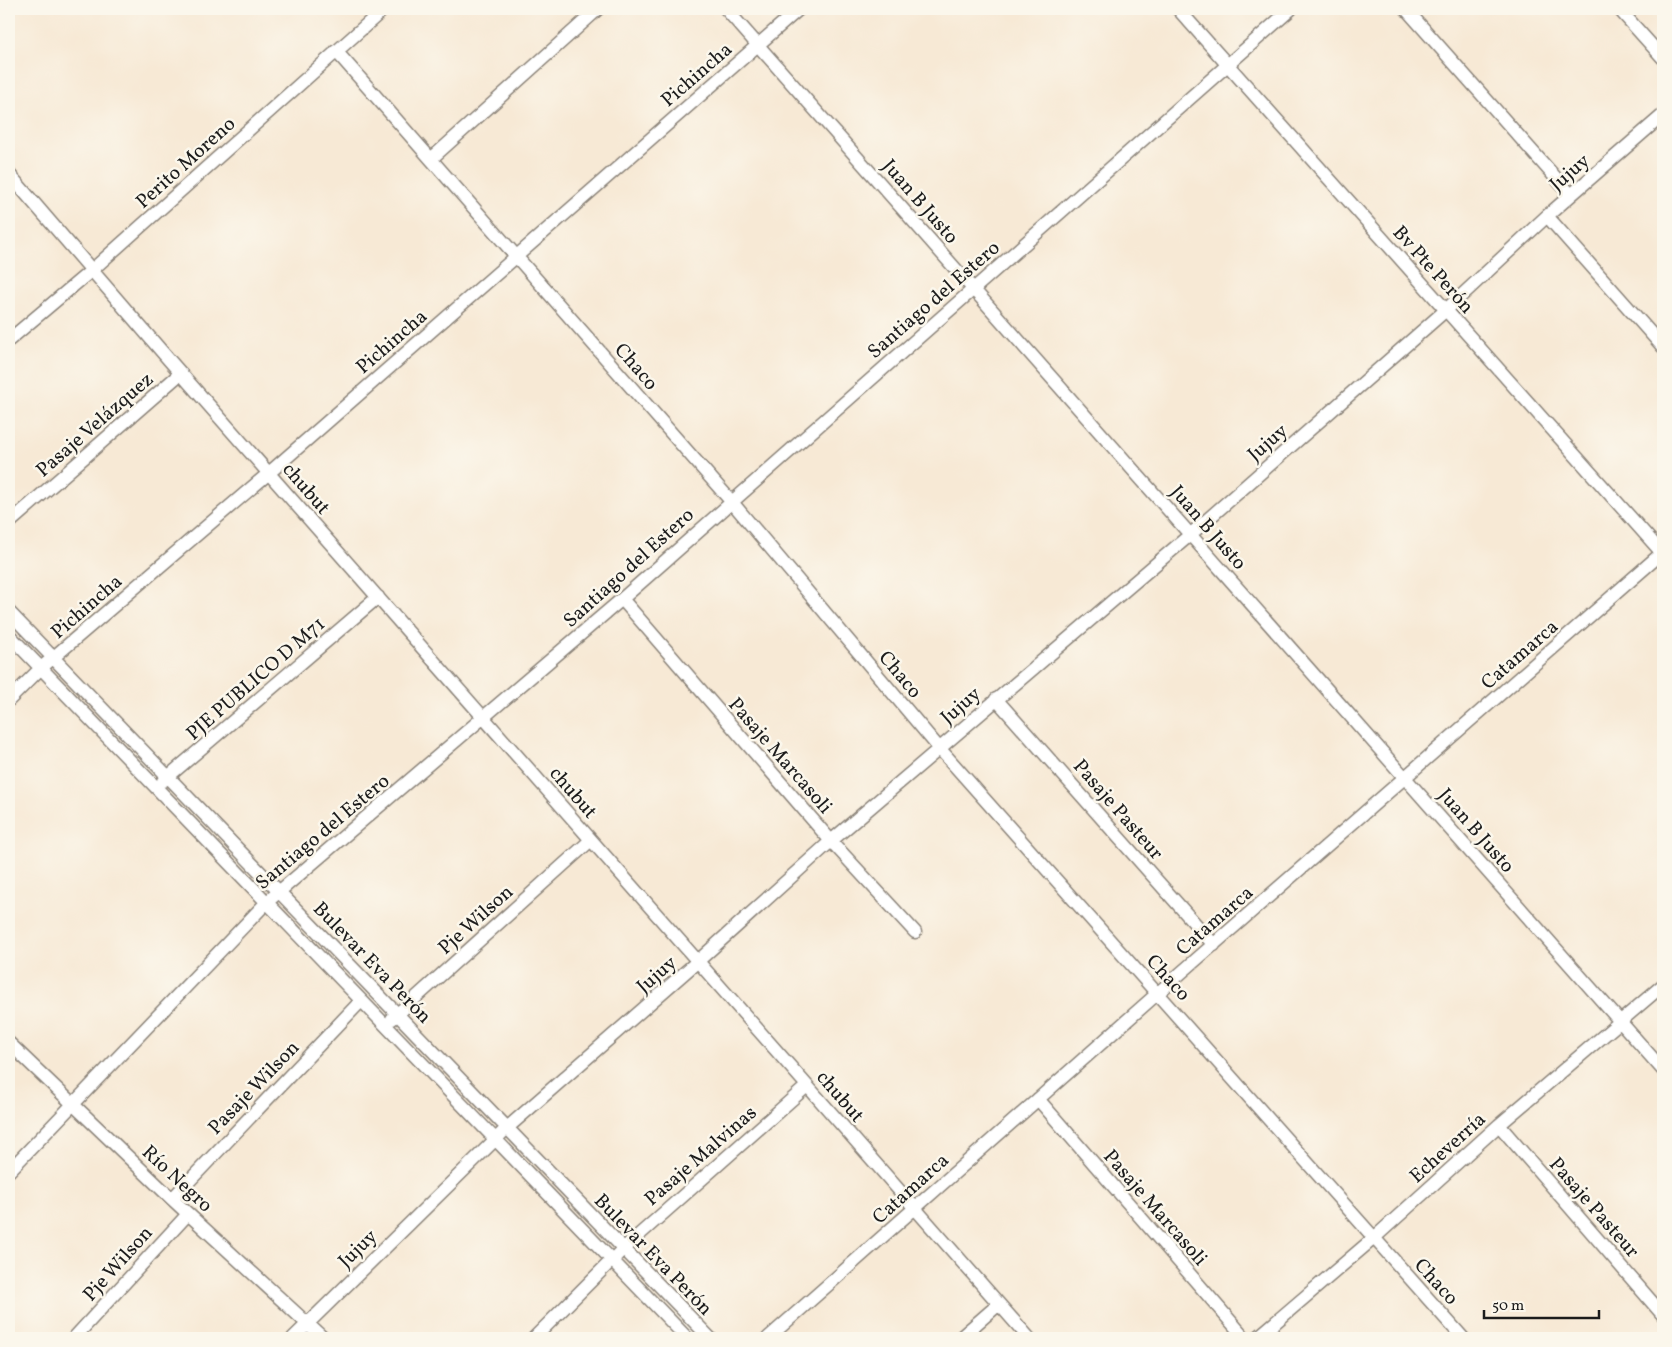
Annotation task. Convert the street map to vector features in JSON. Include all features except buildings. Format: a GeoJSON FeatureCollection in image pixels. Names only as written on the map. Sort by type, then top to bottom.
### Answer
{"type":"FeatureCollection","features":[{"type":"Feature","properties":{"kind":"street","name":"Perito Moreno"},"geometry":{"type":"LineString","coordinates":[[9,340],[92,270],[384,9]]}},
{"type":"Feature","properties":{"kind":"street"},"geometry":{"type":"LineString","coordinates":[[431,159],[598,9]]}},
{"type":"Feature","properties":{"kind":"street","name":"Juan B Justo"},"geometry":{"type":"LineString","coordinates":[[726,9],[1663,1070]]}},
{"type":"Feature","properties":{"kind":"street","name":"Pichincha"},"geometry":{"type":"LineString","coordinates":[[9,700],[41,668],[269,473],[799,9]]}},
{"type":"Feature","properties":{"kind":"street","name":"Bv Pte Perón"},"geometry":{"type":"LineString","coordinates":[[1178,9],[1663,553]]}},
{"type":"Feature","properties":{"kind":"street","name":"Santiago del Estero"},"geometry":{"type":"LineString","coordinates":[[9,1171],[72,1103],[267,902],[280,893],[622,599],[730,501],[1291,9]]}},
{"type":"Feature","properties":{"kind":"street"},"geometry":{"type":"LineString","coordinates":[[1406,9],[1572,195]]}},
{"type":"Feature","properties":{"kind":"street"},"geometry":{"type":"LineString","coordinates":[[1619,9],[1663,58]]}},
{"type":"Feature","properties":{"kind":"street","name":"Chaco"},"geometry":{"type":"LineString","coordinates":[[336,51],[730,501],[939,748],[1463,1338]]}},
{"type":"Feature","properties":{"kind":"street","name":"Jujuy"},"geometry":{"type":"LineString","coordinates":[[293,1338],[507,1128],[698,961],[831,841],[1191,534],[1446,310],[1546,216],[1663,115]]}},
{"type":"Feature","properties":{"kind":"street","name":"chubut"},"geometry":{"type":"LineString","coordinates":[[9,174],[181,373],[1029,1338]]}},
{"type":"Feature","properties":{"kind":"street"},"geometry":{"type":"LineString","coordinates":[[1546,216],[1663,347]]}},
{"type":"Feature","properties":{"kind":"street","name":"Pasaje Velázquez"},"geometry":{"type":"LineString","coordinates":[[9,523],[181,373]]}},
{"type":"Feature","properties":{"kind":"street","name":"Catamarca"},"geometry":{"type":"LineString","coordinates":[[768,1338],[1158,993],[1663,553]]}},
{"type":"Feature","properties":{"kind":"street","name":"PJE PUBLICO D M71"},"geometry":{"type":"LineString","coordinates":[[156,788],[378,597]]}},
{"type":"Feature","properties":{"kind":"street","name":"Pasaje Marcasoli"},"geometry":{"type":"LineString","coordinates":[[622,599],[831,841],[915,932]]}},
{"type":"Feature","properties":{"kind":"street","name":"Bulevar Eva Perón"},"geometry":{"type":"LineString","coordinates":[[9,612],[710,1338]]}},
{"type":"Feature","properties":{"kind":"street","name":"Bulevar Eva Perón"},"geometry":{"type":"LineString","coordinates":[[9,634],[687,1338]]}},
{"type":"Feature","properties":{"kind":"street","name":"Pasaje Pasteur"},"geometry":{"type":"LineString","coordinates":[[996,699],[1214,944]]}},
{"type":"Feature","properties":{"kind":"street","name":"Pje Wilson"},"geometry":{"type":"LineString","coordinates":[[385,1026],[591,840]]}},
{"type":"Feature","properties":{"kind":"street","name":"Echeverría"},"geometry":{"type":"LineString","coordinates":[[1257,1338],[1374,1238],[1499,1125],[1663,985]]}},
{"type":"Feature","properties":{"kind":"street","name":"Pasaje Wilson"},"geometry":{"type":"LineString","coordinates":[[172,1199],[361,1001]]}},
{"type":"Feature","properties":{"kind":"street","name":"Río Negro"},"geometry":{"type":"LineString","coordinates":[[9,1043],[172,1199],[323,1338]]}},
{"type":"Feature","properties":{"kind":"street","name":"Pasaje Malvinas"},"geometry":{"type":"LineString","coordinates":[[534,1338],[611,1260],[807,1086]]}},
{"type":"Feature","properties":{"kind":"street","name":"Pasaje Marcasoli"},"geometry":{"type":"LineString","coordinates":[[1038,1099],[1245,1338]]}},
{"type":"Feature","properties":{"kind":"street","name":"Pasaje Pasteur"},"geometry":{"type":"LineString","coordinates":[[1499,1125],[1663,1315]]}},
{"type":"Feature","properties":{"kind":"street","name":"Pje Wilson"},"geometry":{"type":"LineString","coordinates":[[74,1338],[188,1214]]}},
{"type":"Feature","properties":{"kind":"street"},"geometry":{"type":"LineString","coordinates":[[960,1338],[999,1304]]}}]}
